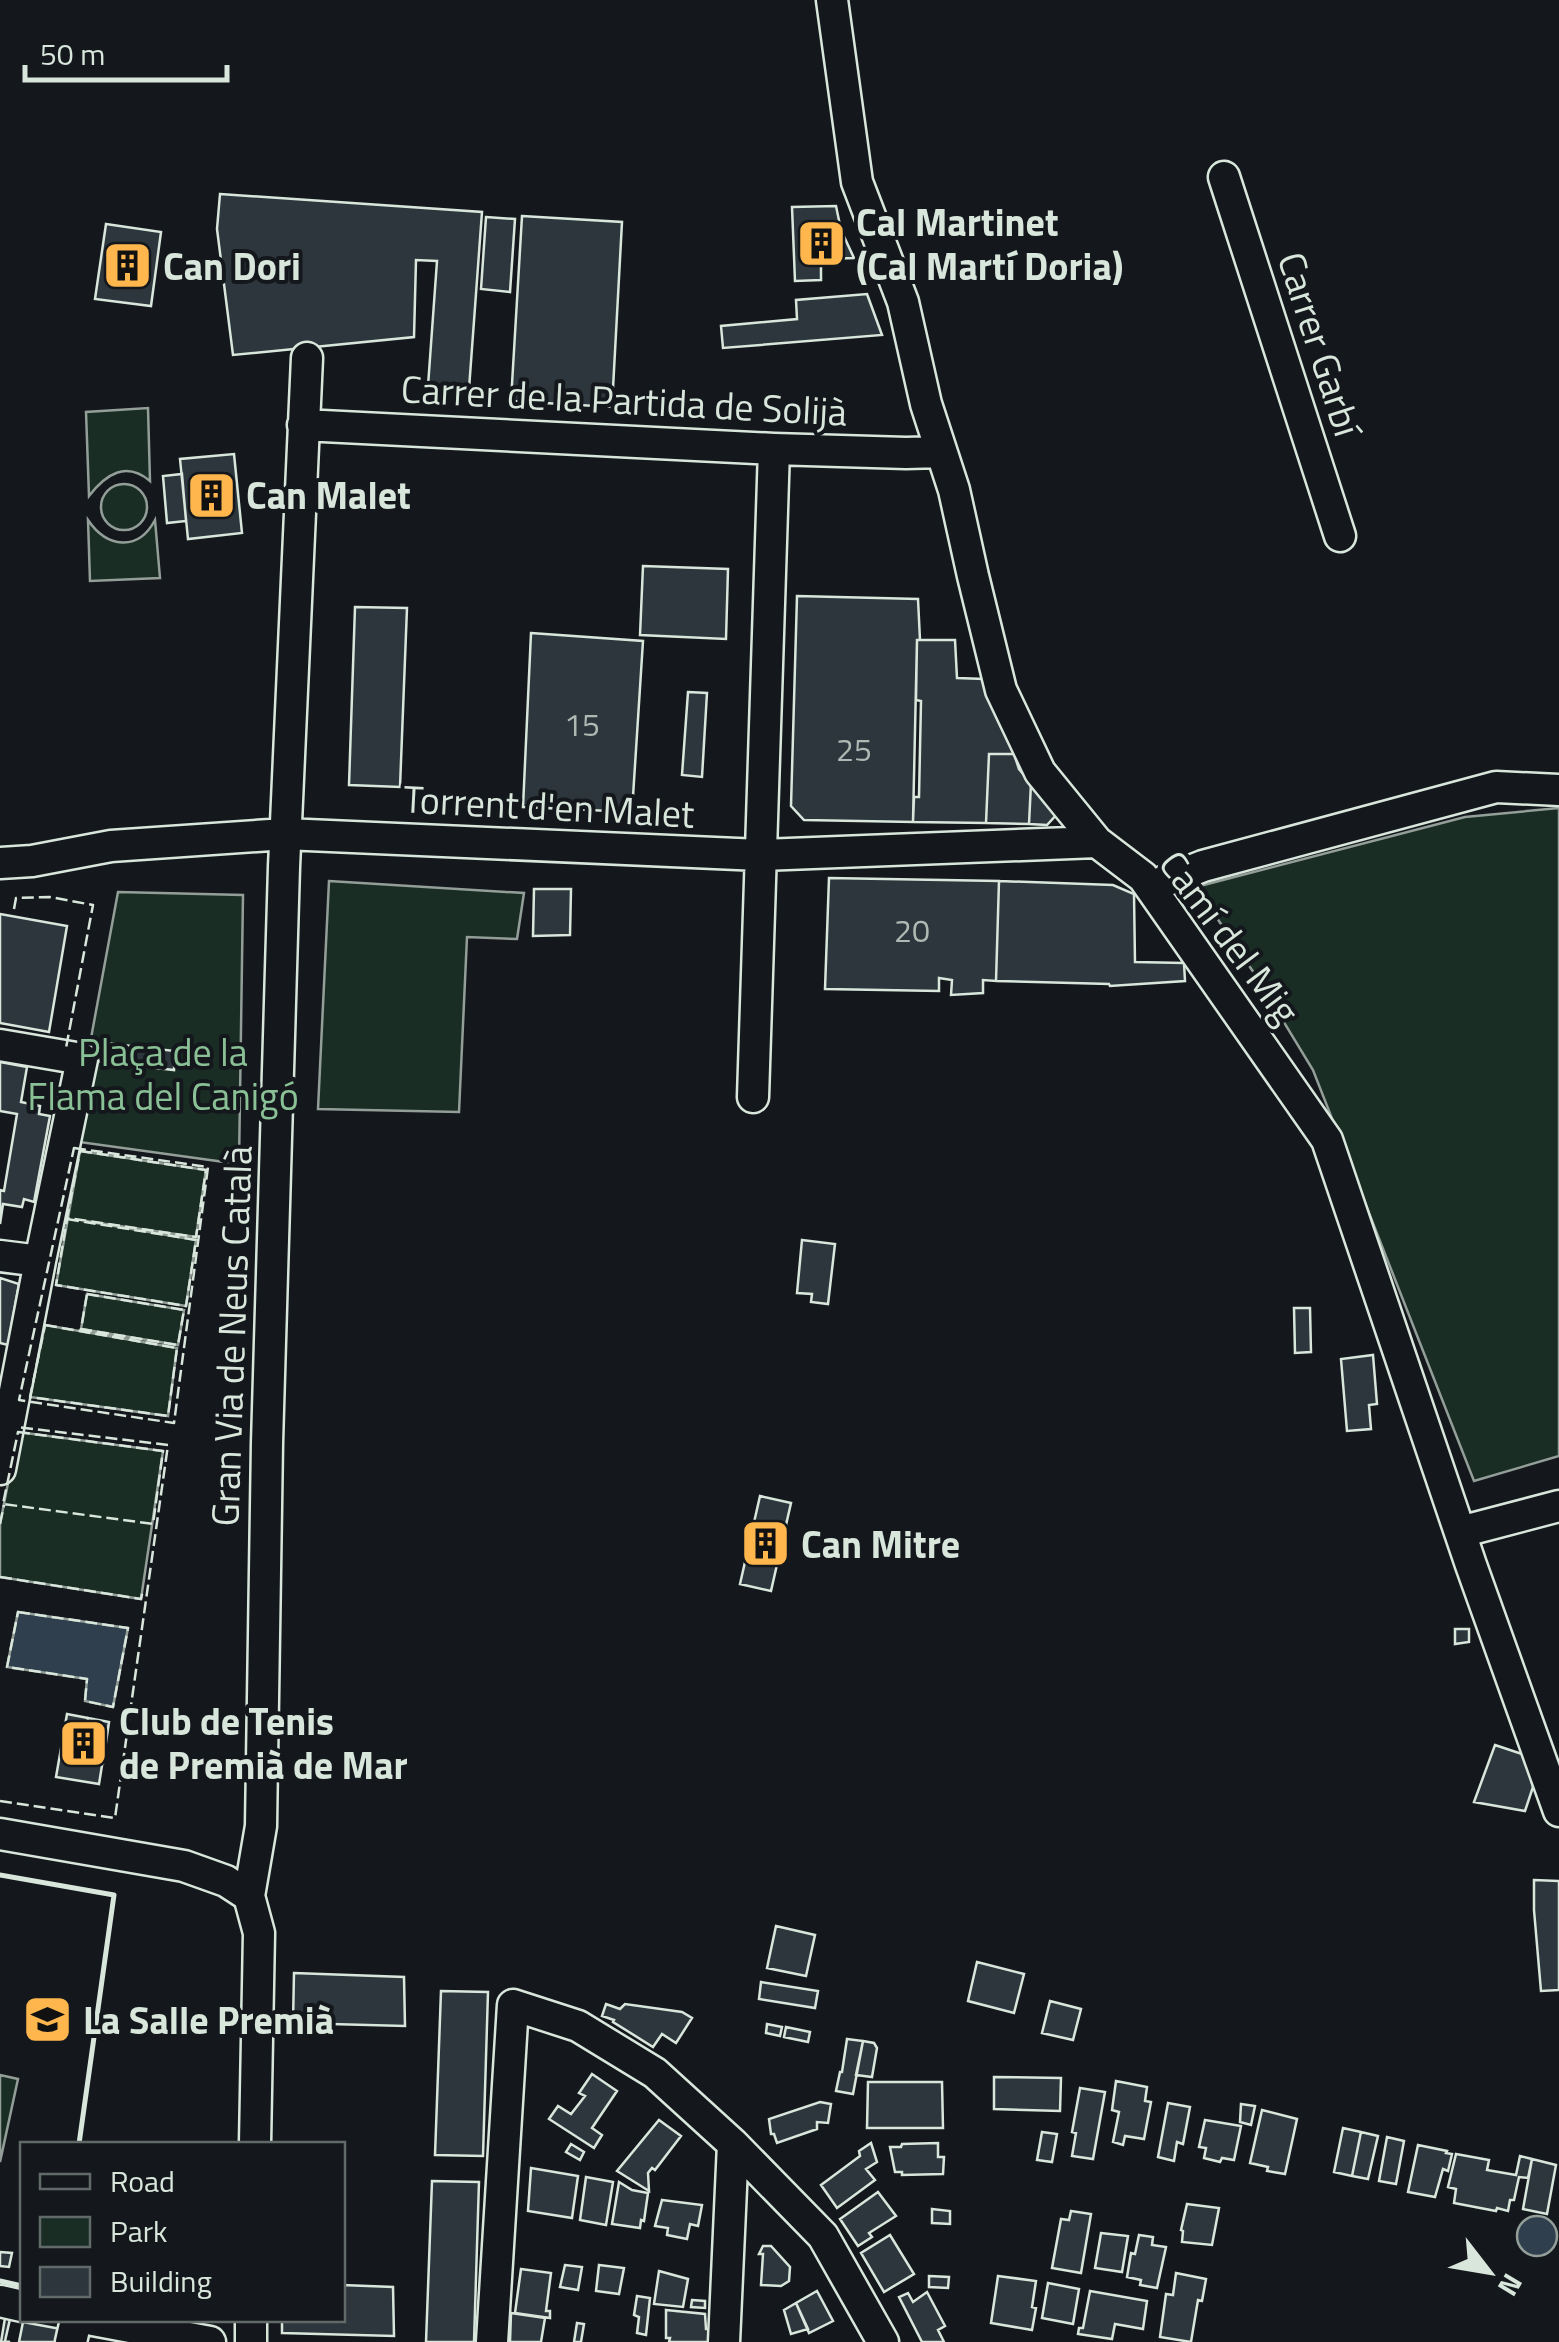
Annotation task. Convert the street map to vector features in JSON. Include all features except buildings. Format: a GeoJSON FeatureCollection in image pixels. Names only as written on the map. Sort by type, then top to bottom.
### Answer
{"type":"FeatureCollection","features":[{"type":"Feature","properties":{"kind":"street","name":"Camí del Mig"},"geometry":{"type":"LineString","coordinates":[[832,0],[856,182],[903,302],[926,404],[954,490],[1001,690],[1040,772],[1097,842],[1143,877],[1327,1140],[1559,1811]]}},
{"type":"Feature","properties":{"kind":"street","name":"Carrer Garbí"},"geometry":{"type":"LineString","coordinates":[[1224,178],[1340,536]]}},
{"type":"Feature","properties":{"kind":"street","name":"Gran Via de Neus Català"},"geometry":{"type":"LineString","coordinates":[[249,1896],[261,1826],[266,1443],[285,834],[307,358]]}},
{"type":"Feature","properties":{"kind":"street","name":"Carrer de la Partida de Solijà"},"geometry":{"type":"LineString","coordinates":[[303,425],[774,449],[941,452]]}},
{"type":"Feature","properties":{"kind":"street"},"geometry":{"type":"LineString","coordinates":[[753,1097],[774,449]]}},
{"type":"Feature","properties":{"kind":"street"},"geometry":{"type":"LineString","coordinates":[[1150,887],[1202,866],[1496,787],[1559,790]]}},
{"type":"Feature","properties":{"kind":"street","name":"Torrent d'en Malet"},"geometry":{"type":"LineString","coordinates":[[0,863],[110,846],[285,834],[760,855],[1097,842]]}},
{"type":"Feature","properties":{"kind":"street"},"geometry":{"type":"LineString","coordinates":[[0,1045],[82,1059],[40,1261],[10,1369],[0,1469]]}},
{"type":"Feature","properties":{"kind":"street"},"geometry":{"type":"LineString","coordinates":[[0,1256],[40,1261]]}},
{"type":"Feature","properties":{"kind":"street"},"geometry":{"type":"LineString","coordinates":[[1460,1532],[1559,1506]]}},
{"type":"Feature","properties":{"kind":"street"},"geometry":{"type":"LineString","coordinates":[[0,1834],[184,1866],[226,1882],[249,1896],[259,1933],[256,2142]]}},
{"type":"Feature","properties":{"kind":"street"},"geometry":{"type":"LineString","coordinates":[[492,2342],[513,2005],[578,2026],[655,2073],[733,2144],[824,2236],[883,2342]]}},
{"type":"Feature","properties":{"kind":"street"},"geometry":{"type":"LineString","coordinates":[[724,2342],[733,2144]]}},
{"type":"Feature","properties":{"kind":"street"},"geometry":{"type":"LineString","coordinates":[[104,2322],[210,2342]]}},
{"type":"Feature","properties":{"kind":"green space"},"geometry":{"type":"Polygon","coordinates":[[[148,408],[150,481],[125,471],[109,476],[89,496],[86,412],[148,408]]]}},
{"type":"Feature","properties":{"kind":"green space"},"geometry":{"type":"Polygon","coordinates":[[[124,484],[140,491],[147,507],[140,523],[124,530],[108,523],[101,507],[108,491],[124,484]]]}},
{"type":"Feature","properties":{"kind":"green space"},"geometry":{"type":"Polygon","coordinates":[[[88,520],[104,536],[122,542],[140,537],[155,520],[160,578],[90,581],[88,520]]]}},
{"type":"Feature","properties":{"kind":"green space"},"geometry":{"type":"Polygon","coordinates":[[[1559,808],[1559,1456],[1474,1481],[1313,1070],[1196,887],[1465,817],[1559,808]]]}},
{"type":"Feature","properties":{"kind":"green space"},"geometry":{"type":"Polygon","coordinates":[[[329,881],[524,893],[517,939],[467,937],[459,1112],[318,1109],[329,881]]]}},
{"type":"Feature","properties":{"kind":"green space","name":"Plaça de la Flama del Canigó"},"geometry":{"type":"Polygon","coordinates":[[[118,892],[243,895],[239,1164],[72,1141],[118,892]]]}},
{"type":"Feature","properties":{"kind":"green space"},"geometry":{"type":"Polygon","coordinates":[[[80,1151],[206,1170],[196,1237],[85,1221],[196,1240],[186,1306],[56,1285],[80,1151]]]}},
{"type":"Feature","properties":{"kind":"green space"},"geometry":{"type":"Polygon","coordinates":[[[87,1294],[184,1310],[178,1345],[81,1329],[87,1294]]]}},
{"type":"Feature","properties":{"kind":"green space"},"geometry":{"type":"Polygon","coordinates":[[[45,1325],[177,1348],[168,1416],[30,1397],[45,1325]]]}},
{"type":"Feature","properties":{"kind":"green space"},"geometry":{"type":"Polygon","coordinates":[[[18,1432],[163,1451],[141,1599],[0,1577],[0,1524],[18,1432]]]}},
{"type":"Feature","properties":{"kind":"green space"},"geometry":{"type":"Polygon","coordinates":[[[0,2075],[18,2079],[0,2162],[0,2075]]]}},
{"type":"Feature","properties":{"kind":"water"},"geometry":{"type":"Polygon","coordinates":[[[18,1612],[128,1628],[113,1707],[85,1701],[87,1679],[7,1667],[18,1612]]]}},
{"type":"Feature","properties":{"kind":"water"},"geometry":{"type":"Polygon","coordinates":[[[1537,2216],[1551,2222],[1557,2236],[1551,2250],[1537,2256],[1523,2250],[1517,2236],[1523,2222],[1537,2216]]]}},
{"type":"Feature","properties":{"kind":"fence"},"geometry":{"type":"LineString","coordinates":[[14,909],[16,898],[50,897],[93,905],[66,1048]]}},
{"type":"Feature","properties":{"kind":"fence"},"geometry":{"type":"LineString","coordinates":[[74,1148],[208,1167],[174,1423],[19,1400],[74,1148]]}},
{"type":"Feature","properties":{"kind":"fence"},"geometry":{"type":"LineString","coordinates":[[80,1151],[206,1170],[196,1237],[67,1218],[80,1151]]}},
{"type":"Feature","properties":{"kind":"fence"},"geometry":{"type":"LineString","coordinates":[[67,1219],[196,1240],[186,1306],[56,1285],[67,1219]]}},
{"type":"Feature","properties":{"kind":"fence"},"geometry":{"type":"LineString","coordinates":[[87,1294],[184,1310],[178,1345],[81,1329],[87,1294]]}},
{"type":"Feature","properties":{"kind":"fence"},"geometry":{"type":"LineString","coordinates":[[45,1325],[177,1348],[168,1416],[30,1397],[45,1325]]}},
{"type":"Feature","properties":{"kind":"fence"},"geometry":{"type":"LineString","coordinates":[[0,1801],[115,1818],[168,1445],[17,1427]]}},
{"type":"Feature","properties":{"kind":"fence"},"geometry":{"type":"LineString","coordinates":[[18,1432],[163,1451],[153,1524],[3,1504],[18,1432]]}},
{"type":"Feature","properties":{"kind":"fence"},"geometry":{"type":"LineString","coordinates":[[0,1524],[4,1505]]}},
{"type":"Feature","properties":{"kind":"fence"},"geometry":{"type":"LineString","coordinates":[[0,1577],[141,1599],[143,1590]]}},
{"type":"Feature","properties":{"kind":"fence"},"geometry":{"type":"LineString","coordinates":[[18,1612],[128,1628],[113,1707],[85,1701],[87,1679],[7,1667],[18,1612]]}},
{"type":"Feature","properties":{"kind":"wall"},"geometry":{"type":"LineString","coordinates":[[0,1875],[114,1895],[79,2142]]}},
{"type":"Feature","properties":{"kind":"wall"},"geometry":{"type":"LineString","coordinates":[[0,2281],[20,2286]]}},
{"type":"Feature","properties":{"kind":"place","name":"Cal Martinet (Cal Martí Doria)"},"geometry":{"type":"Point","coordinates":[821,244]}},
{"type":"Feature","properties":{"kind":"place","name":"Can Dori"},"geometry":{"type":"Point","coordinates":[128,266]}},
{"type":"Feature","properties":{"kind":"place","name":"Can Malet"},"geometry":{"type":"Point","coordinates":[211,495]}},
{"type":"Feature","properties":{"kind":"place","name":"Can Mitre"},"geometry":{"type":"Point","coordinates":[766,1544]}},
{"type":"Feature","properties":{"kind":"place","name":"Club de Tenis de Premià de Mar"},"geometry":{"type":"Point","coordinates":[84,1743]}},
{"type":"Feature","properties":{"kind":"place","name":"La Salle Premià"},"geometry":{"type":"Point","coordinates":[48,2020]}}]}
